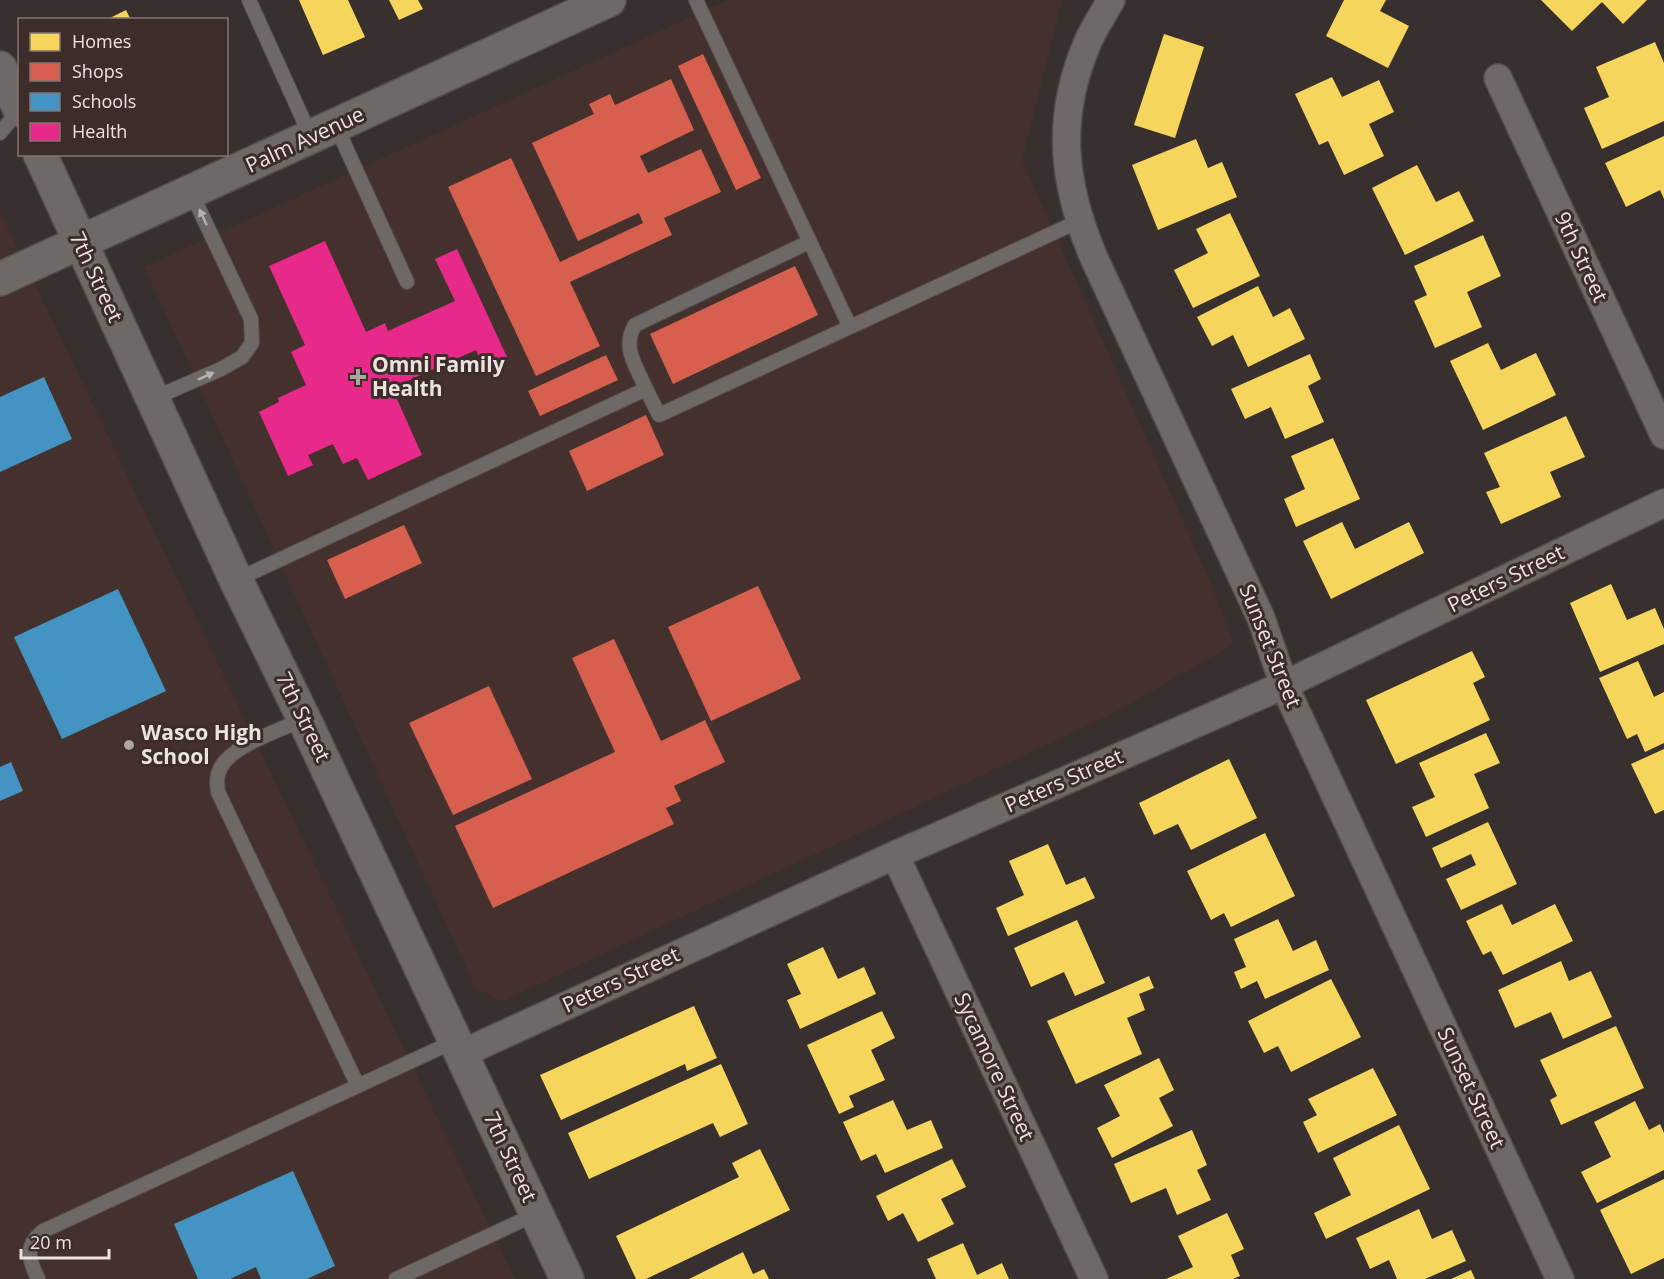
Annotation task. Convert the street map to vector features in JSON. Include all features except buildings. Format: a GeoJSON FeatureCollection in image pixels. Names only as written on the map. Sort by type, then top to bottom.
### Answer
{"type":"FeatureCollection","features":[{"type":"Feature","properties":{"kind":"street","name":"Palm Avenue"},"geometry":{"type":"LineString","coordinates":[[0,279],[609,0]]}},
{"type":"Feature","properties":{"kind":"street","name":"Sunset Street"},"geometry":{"type":"LineString","coordinates":[[1111,0],[1087,43],[1076,72],[1067,110],[1066,154],[1073,201],[1080,221],[1094,258],[1261,618],[1284,685],[1560,1279]]}},
{"type":"Feature","properties":{"kind":"street"},"geometry":{"type":"LineString","coordinates":[[0,68],[18,108]]}},
{"type":"Feature","properties":{"kind":"street","name":"9th Street"},"geometry":{"type":"LineString","coordinates":[[1498,78],[1664,435]]}},
{"type":"Feature","properties":{"kind":"street","name":"7th Street"},"geometry":{"type":"LineString","coordinates":[[41,156],[236,580],[304,719],[567,1279]]}},
{"type":"Feature","properties":{"kind":"street","name":"Peters Street"},"geometry":{"type":"LineString","coordinates":[[458,1047],[1284,685],[1664,503]]}},
{"type":"Feature","properties":{"kind":"street","name":"Sycamore Street"},"geometry":{"type":"LineString","coordinates":[[895,855],[1094,1279]]}},
{"type":"Feature","properties":{"kind":"lane"},"geometry":{"type":"LineString","coordinates":[[249,0],[407,282]]}},
{"type":"Feature","properties":{"kind":"lane"},"geometry":{"type":"LineString","coordinates":[[696,0],[850,327]]}},
{"type":"Feature","properties":{"kind":"lane"},"geometry":{"type":"LineString","coordinates":[[0,133],[18,111]]}},
{"type":"Feature","properties":{"kind":"lane"},"geometry":{"type":"LineString","coordinates":[[152,399],[221,369],[242,357],[252,343],[250,319],[191,192]]}},
{"type":"Feature","properties":{"kind":"lane"},"geometry":{"type":"LineString","coordinates":[[809,242],[635,325],[628,341],[630,352],[659,415],[1080,221]]}},
{"type":"Feature","properties":{"kind":"lane"},"geometry":{"type":"LineString","coordinates":[[236,580],[646,389]]}},
{"type":"Feature","properties":{"kind":"lane"},"geometry":{"type":"LineString","coordinates":[[304,719],[233,754],[220,768],[217,780],[218,792],[358,1086]]}},
{"type":"Feature","properties":{"kind":"lane"},"geometry":{"type":"LineString","coordinates":[[38,1279],[32,1265],[30,1251],[35,1238],[43,1231],[358,1086],[458,1047]]}},
{"type":"Feature","properties":{"kind":"lane"},"geometry":{"type":"LineString","coordinates":[[396,1279],[536,1214]]}},
{"type":"Feature","properties":{"kind":"shaded area"},"geometry":{"type":"Polygon","coordinates":[[[728,0],[1062,0],[1022,160],[1211,584],[1234,644],[1112,714],[503,1001],[476,989],[144,267],[728,0]]]}},
{"type":"Feature","properties":{"kind":"shaded area","name":"Wasco High School"},"geometry":{"type":"Polygon","coordinates":[[[0,212],[515,1279],[0,1279],[0,212]]]}},
{"type":"Feature","properties":{"kind":"place","name":"Omni Family Health"},"geometry":{"type":"Point","coordinates":[358,377]}},
{"type":"Feature","properties":{"kind":"place","name":"Wasco High School"},"geometry":{"type":"Point","coordinates":[129,745]}}]}
